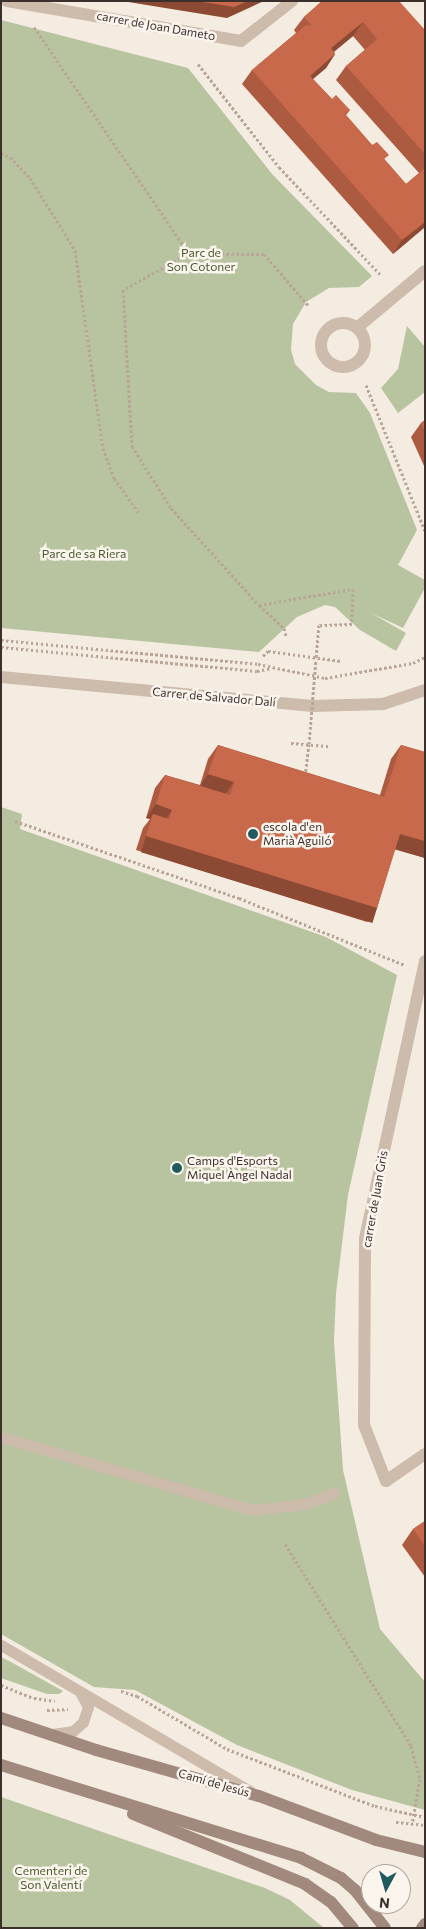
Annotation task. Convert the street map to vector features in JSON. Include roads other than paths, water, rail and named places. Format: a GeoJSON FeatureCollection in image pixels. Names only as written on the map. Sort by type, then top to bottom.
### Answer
{"type":"FeatureCollection","features":[{"type":"Feature","properties":{"kind":"main road","name":"Camí de Jesús"},"geometry":{"type":"LineString","coordinates":[[1,1718],[259,1796],[376,1840],[425,1852]]}},
{"type":"Feature","properties":{"kind":"main road"},"geometry":{"type":"LineString","coordinates":[[1,1765],[68,1788],[289,1876],[331,1902],[354,1928]]}},
{"type":"Feature","properties":{"kind":"main road"},"geometry":{"type":"LineString","coordinates":[[68,1788],[250,1840],[301,1858],[341,1878],[355,1890],[385,1928]]}},
{"type":"Feature","properties":{"kind":"main road"},"geometry":{"type":"LineString","coordinates":[[422,1928],[425,1924]]}},
{"type":"Feature","properties":{"kind":"street","name":"carrer de Joan Dameto"},"geometry":{"type":"LineString","coordinates":[[7,1],[37,3],[241,41],[292,1]]}},
{"type":"Feature","properties":{"kind":"street"},"geometry":{"type":"LineString","coordinates":[[358,327],[425,271]]}},
{"type":"Feature","properties":{"kind":"street","name":"Carrer de Salvador Dalí"},"geometry":{"type":"LineString","coordinates":[[1,677],[312,706],[383,704],[425,690]]}},
{"type":"Feature","properties":{"kind":"street","name":"carrer de Juan Gris"},"geometry":{"type":"LineString","coordinates":[[423,967],[365,1239],[364,1425],[386,1481],[425,1454]]}},
{"type":"Feature","properties":{"kind":"lane"},"geometry":{"type":"LineString","coordinates":[[1,1437],[253,1510],[304,1504],[334,1493]]}},
{"type":"Feature","properties":{"kind":"lane"},"geometry":{"type":"LineString","coordinates":[[1,1645],[259,1796]]}},
{"type":"Feature","properties":{"kind":"lane"},"geometry":{"type":"LineString","coordinates":[[36,1730],[58,1734],[79,1727],[88,1712],[83,1694]]}},
{"type":"Feature","properties":{"kind":"place","name":"escola d'en Marià Aguiló"},"geometry":{"type":"Point","coordinates":[253,834]}},
{"type":"Feature","properties":{"kind":"place","name":"Camps d'Esports Miquel Àngel Nadal"},"geometry":{"type":"Point","coordinates":[177,1168]}},
{"type":"Feature","properties":{"kind":"park label","name":"Parc de Son Cotoner"},"geometry":{"type":"Point","coordinates":[201,260]}},
{"type":"Feature","properties":{"kind":"park label","name":"Parc de sa Riera"},"geometry":{"type":"Point","coordinates":[84,554]}},
{"type":"Feature","properties":{"kind":"park label","name":"Cementeri de Son Valentí"},"geometry":{"type":"Point","coordinates":[51,1878]}}]}
